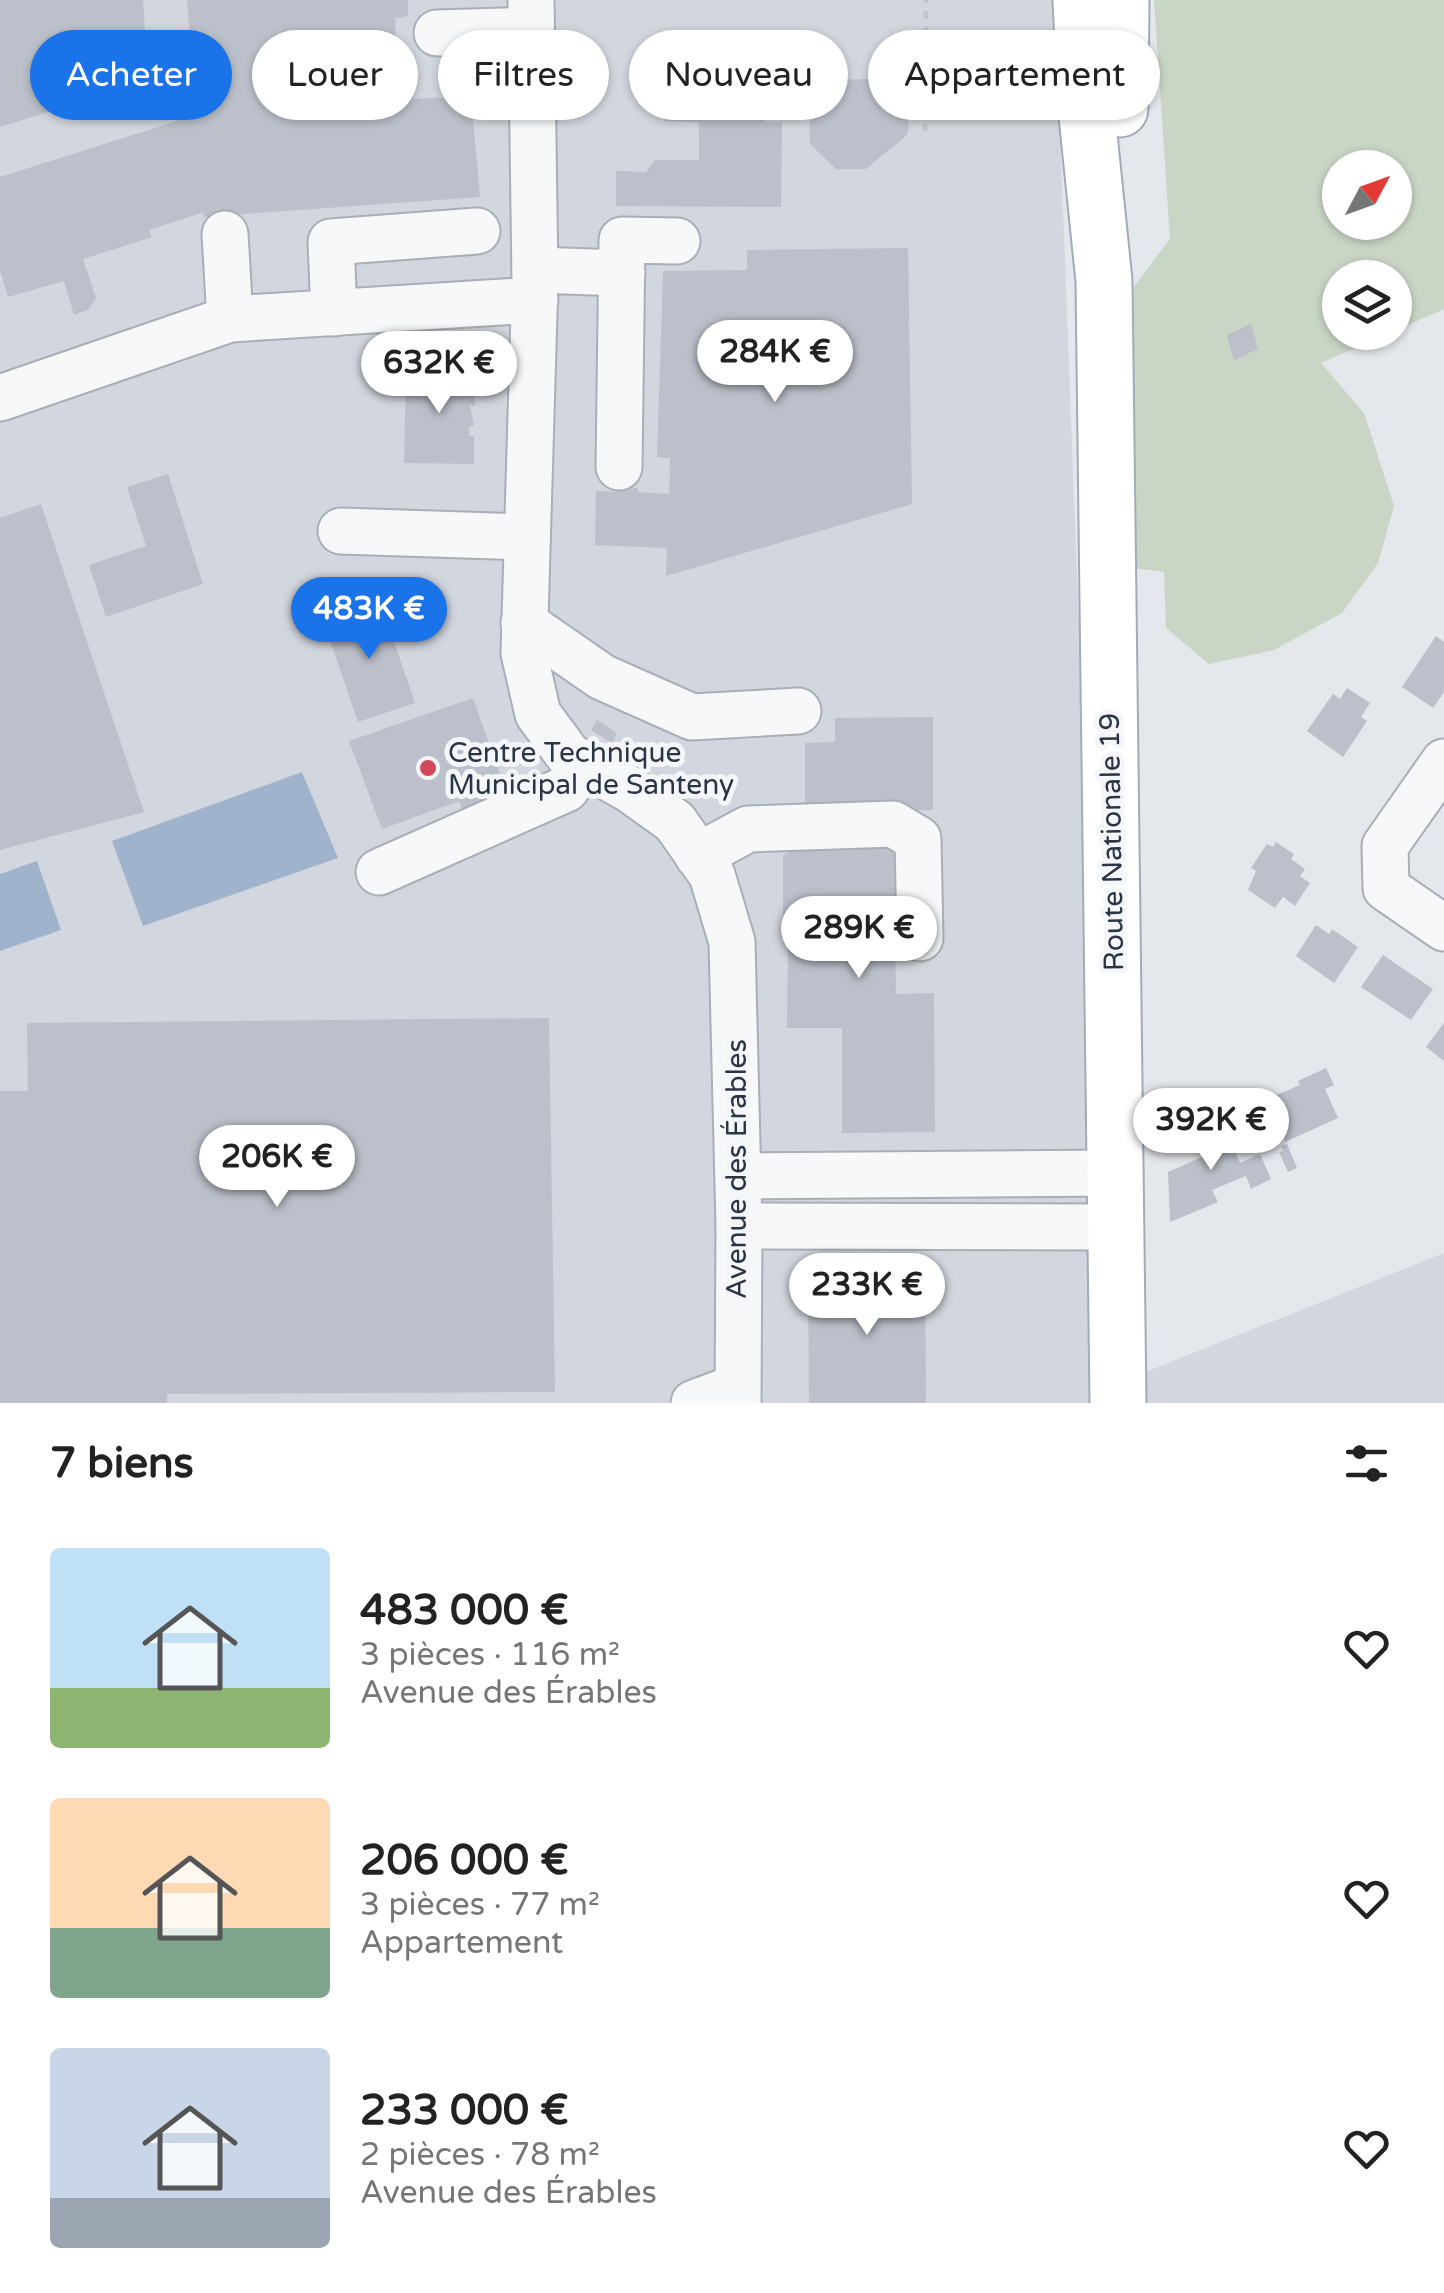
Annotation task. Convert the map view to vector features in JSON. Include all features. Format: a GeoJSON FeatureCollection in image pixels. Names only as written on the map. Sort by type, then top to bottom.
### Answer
{"type":"FeatureCollection","features":[{"type":"Feature","properties":{"kind":"main road","name":"Route Nationale 19"},"geometry":{"type":"LineString","coordinates":[[1080,0],[1086,106],[1104,281],[1118,1403]]}},
{"type":"Feature","properties":{"kind":"main road","name":"Route Nationale 19"},"geometry":{"type":"LineString","coordinates":[[1104,281],[1120,109],[1121,0]]}},
{"type":"Feature","properties":{"kind":"street"},"geometry":{"type":"LineString","coordinates":[[437,33],[530,15]]}},
{"type":"Feature","properties":{"kind":"street","name":"Avenue des Érables"},"geometry":{"type":"LineString","coordinates":[[530,15],[535,285],[524,653],[538,714],[569,756],[629,789],[675,822],[712,876],[732,942],[739,1226],[737,1395]]}},
{"type":"Feature","properties":{"kind":"street"},"geometry":{"type":"LineString","coordinates":[[334,313],[332,242],[477,231]]}},
{"type":"Feature","properties":{"kind":"street"},"geometry":{"type":"LineString","coordinates":[[225,234],[230,319]]}},
{"type":"Feature","properties":{"kind":"street"},"geometry":{"type":"LineString","coordinates":[[619,467],[622,240],[677,241]]}},
{"type":"Feature","properties":{"kind":"street"},"geometry":{"type":"LineString","coordinates":[[0,398],[230,319],[334,313],[622,273]]}},
{"type":"Feature","properties":{"kind":"street"},"geometry":{"type":"LineString","coordinates":[[341,532],[527,537]]}},
{"type":"Feature","properties":{"kind":"street"},"geometry":{"type":"LineString","coordinates":[[524,622],[602,677],[692,717],[798,711]]}},
{"type":"Feature","properties":{"kind":"street"},"geometry":{"type":"LineString","coordinates":[[1444,762],[1385,846],[1386,888],[1444,928]]}},
{"type":"Feature","properties":{"kind":"street"},"geometry":{"type":"LineString","coordinates":[[379,872],[566,789],[584,764]]}},
{"type":"Feature","properties":{"kind":"street"},"geometry":{"type":"LineString","coordinates":[[698,856],[748,829],[893,824],[918,839],[920,938]]}},
{"type":"Feature","properties":{"kind":"street"},"geometry":{"type":"LineString","coordinates":[[738,1176],[1115,1173]]}},
{"type":"Feature","properties":{"kind":"street"},"geometry":{"type":"LineString","coordinates":[[739,1226],[1116,1227]]}},
{"type":"Feature","properties":{"kind":"street"},"geometry":{"type":"LineString","coordinates":[[694,1403],[737,1395]]}},
{"type":"Feature","properties":{"kind":"path"},"geometry":{"type":"LineString","coordinates":[[925,132],[926,0]]}},
{"type":"Feature","properties":{"kind":"shaded area"},"geometry":{"type":"Polygon","coordinates":[[[0,0],[1055,0],[1056,30],[868,30],[868,120],[1060,120],[1108,1387],[1444,1253],[1444,1403],[0,1403],[0,0]]]}},
{"type":"Feature","properties":{"kind":"green space"},"geometry":{"type":"Polygon","coordinates":[[[1154,0],[1444,0],[1444,309],[1412,323],[1412,260],[1322,260],[1322,350],[1351,350],[1321,363],[1364,413],[1394,506],[1378,563],[1342,613],[1274,650],[1209,664],[1166,628],[1164,572],[1125,567],[1111,317],[1170,239],[1160,30],[1156,30],[1154,0]]]}},
{"type":"Feature","properties":{"kind":"water"},"geometry":{"type":"Polygon","coordinates":[[[302,772],[338,858],[143,926],[112,841],[302,772]]]}},
{"type":"Feature","properties":{"kind":"water"},"geometry":{"type":"Polygon","coordinates":[[[37,861],[61,930],[0,951],[0,874],[37,861]]]}},
{"type":"Feature","properties":{"kind":"building"},"geometry":{"type":"Polygon","coordinates":[[[0,0],[143,0],[145,30],[30,30],[30,118],[0,127],[0,0]]]}},
{"type":"Feature","properties":{"kind":"building"},"geometry":{"type":"Polygon","coordinates":[[[187,0],[408,0],[408,16],[395,18],[395,30],[252,30],[252,120],[418,120],[418,99],[438,98],[438,120],[473,120],[480,197],[203,217],[204,212],[149,230],[152,237],[83,259],[96,298],[88,310],[74,315],[64,281],[8,297],[0,270],[0,177],[180,120],[232,120],[232,30],[189,30],[187,0]]]}},
{"type":"Feature","properties":{"kind":"building"},"geometry":{"type":"Polygon","coordinates":[[[868,79],[868,120],[909,123],[907,135],[866,169],[836,169],[810,144],[809,120],[848,120],[848,80],[868,79]]]}},
{"type":"Feature","properties":{"kind":"building"},"geometry":{"type":"Polygon","coordinates":[[[664,121],[782,122],[781,207],[616,206],[616,171],[646,172],[655,160],[699,160],[699,122],[664,121]]]}},
{"type":"Feature","properties":{"kind":"building"},"geometry":{"type":"Polygon","coordinates":[[[908,248],[912,504],[666,576],[667,548],[595,545],[596,491],[619,492],[619,487],[669,494],[670,458],[657,457],[663,271],[747,270],[747,250],[908,248]]]}},
{"type":"Feature","properties":{"kind":"building"},"geometry":{"type":"Polygon","coordinates":[[[1251,324],[1258,349],[1234,360],[1227,335],[1251,324]]]}},
{"type":"Feature","properties":{"kind":"building"},"geometry":{"type":"Polygon","coordinates":[[[430,365],[430,369],[450,370],[450,365],[462,365],[463,370],[474,369],[475,406],[470,405],[474,426],[469,427],[469,436],[474,436],[474,464],[404,463],[406,371],[430,365]]]}},
{"type":"Feature","properties":{"kind":"building"},"geometry":{"type":"Polygon","coordinates":[[[168,474],[203,584],[106,617],[89,565],[146,546],[127,487],[168,474]]]}},
{"type":"Feature","properties":{"kind":"building"},"geometry":{"type":"Polygon","coordinates":[[[41,504],[144,812],[0,850],[0,518],[41,504]]]}},
{"type":"Feature","properties":{"kind":"building"},"geometry":{"type":"Polygon","coordinates":[[[380,601],[415,703],[358,722],[323,620],[380,601]]]}},
{"type":"Feature","properties":{"kind":"building"},"geometry":{"type":"Polygon","coordinates":[[[1436,636],[1444,642],[1444,692],[1433,708],[1402,687],[1436,636]]]}},
{"type":"Feature","properties":{"kind":"building"},"geometry":{"type":"Polygon","coordinates":[[[1347,688],[1370,703],[1361,717],[1367,721],[1343,757],[1307,731],[1333,694],[1340,699],[1347,688]]]}},
{"type":"Feature","properties":{"kind":"building","name":"Centre Technique Municipal de Santeny"},"geometry":{"type":"Polygon","coordinates":[[[473,698],[507,794],[471,811],[462,809],[459,801],[382,829],[349,741],[473,698]]]}},
{"type":"Feature","properties":{"kind":"building"},"geometry":{"type":"Polygon","coordinates":[[[933,717],[933,810],[805,811],[805,743],[835,742],[835,718],[933,717]]]}},
{"type":"Feature","properties":{"kind":"building"},"geometry":{"type":"Polygon","coordinates":[[[597,720],[617,733],[612,743],[591,730],[597,720]]]}},
{"type":"Feature","properties":{"kind":"building"},"geometry":{"type":"Polygon","coordinates":[[[866,836],[900,855],[896,994],[934,993],[935,1132],[842,1133],[842,1028],[787,1028],[788,936],[783,936],[783,856],[816,837],[866,836]]]}},
{"type":"Feature","properties":{"kind":"building"},"geometry":{"type":"Polygon","coordinates":[[[1276,842],[1294,854],[1291,859],[1305,869],[1300,876],[1310,883],[1295,906],[1283,897],[1275,908],[1248,890],[1256,871],[1251,868],[1267,844],[1273,847],[1276,842]]]}},
{"type":"Feature","properties":{"kind":"building"},"geometry":{"type":"Polygon","coordinates":[[[1316,925],[1329,934],[1332,929],[1358,947],[1334,983],[1296,956],[1316,925]]]}},
{"type":"Feature","properties":{"kind":"building"},"geometry":{"type":"Polygon","coordinates":[[[1383,955],[1433,989],[1411,1020],[1361,987],[1383,955]]]}},
{"type":"Feature","properties":{"kind":"building"},"geometry":{"type":"Polygon","coordinates":[[[549,1018],[555,1392],[167,1394],[167,1403],[0,1403],[0,1091],[28,1091],[27,1023],[549,1018]]]}},
{"type":"Feature","properties":{"kind":"building"},"geometry":{"type":"Polygon","coordinates":[[[1444,1023],[1444,1061],[1426,1047],[1444,1023]]]}},
{"type":"Feature","properties":{"kind":"building"},"geometry":{"type":"Polygon","coordinates":[[[1326,1068],[1334,1085],[1325,1089],[1338,1118],[1285,1142],[1284,1137],[1255,1149],[1246,1148],[1230,1115],[1300,1085],[1298,1081],[1326,1068]]]}},
{"type":"Feature","properties":{"kind":"building"},"geometry":{"type":"Polygon","coordinates":[[[1222,1119],[1240,1163],[1260,1154],[1271,1179],[1251,1189],[1246,1176],[1212,1190],[1218,1202],[1170,1222],[1168,1172],[1209,1154],[1201,1127],[1222,1119]]]}},
{"type":"Feature","properties":{"kind":"building"},"geometry":{"type":"Polygon","coordinates":[[[1287,1144],[1297,1168],[1288,1172],[1279,1152],[1287,1144]]]}},
{"type":"Feature","properties":{"kind":"building"},"geometry":{"type":"Polygon","coordinates":[[[808,1272],[925,1272],[926,1403],[809,1403],[808,1272]]]}},
{"type":"Feature","properties":{"kind":"place","name":"Centre Technique Municipal de Santeny"},"geometry":{"type":"Point","coordinates":[428,768]}}]}
